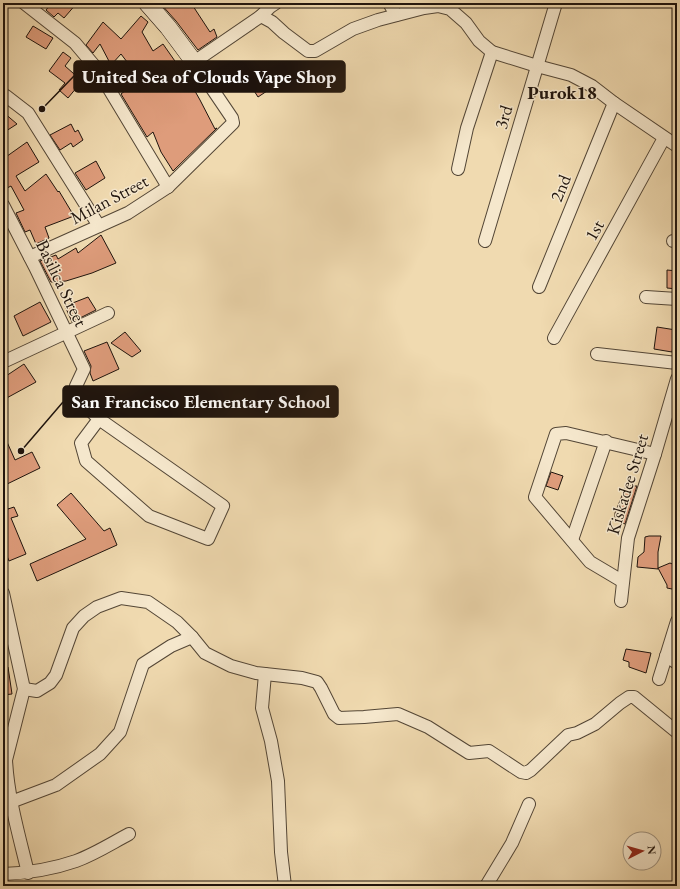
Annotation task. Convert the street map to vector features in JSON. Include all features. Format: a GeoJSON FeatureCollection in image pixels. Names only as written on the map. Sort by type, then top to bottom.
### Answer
{"type":"FeatureCollection","features":[{"type":"Feature","properties":{"kind":"street"},"geometry":{"type":"LineString","coordinates":[[24,3],[75,43],[97,69],[168,187]]}},
{"type":"Feature","properties":{"kind":"street"},"geometry":{"type":"LineString","coordinates":[[147,3],[168,27],[194,62],[261,16],[276,3]]}},
{"type":"Feature","properties":{"kind":"street"},"geometry":{"type":"LineString","coordinates":[[389,3],[396,15]]}},
{"type":"Feature","properties":{"kind":"street","name":"3rd"},"geometry":{"type":"LineString","coordinates":[[485,241],[556,3]]}},
{"type":"Feature","properties":{"kind":"street"},"geometry":{"type":"LineString","coordinates":[[261,16],[272,22],[308,51],[315,51],[353,29],[378,20],[424,8],[438,6],[450,9],[466,23],[479,41],[492,52],[571,75],[592,86],[614,103],[677,146]]}},
{"type":"Feature","properties":{"kind":"street"},"geometry":{"type":"LineString","coordinates":[[458,169],[467,128],[492,52]]}},
{"type":"Feature","properties":{"kind":"street","name":"Milan Street"},"geometry":{"type":"LineString","coordinates":[[30,257],[128,213],[168,187],[233,123],[232,118],[194,62]]}},
{"type":"Feature","properties":{"kind":"street"},"geometry":{"type":"LineString","coordinates":[[3,96],[6,96],[28,113],[99,226]]}},
{"type":"Feature","properties":{"kind":"street","name":"2nd"},"geometry":{"type":"LineString","coordinates":[[539,287],[614,103]]}},
{"type":"Feature","properties":{"kind":"street","name":"1st"},"geometry":{"type":"LineString","coordinates":[[554,338],[664,138]]}},
{"type":"Feature","properties":{"kind":"street","name":"Basilica Street"},"geometry":{"type":"LineString","coordinates":[[3,204],[84,369],[76,386],[82,402],[99,419]]}},
{"type":"Feature","properties":{"kind":"street"},"geometry":{"type":"LineString","coordinates":[[646,296],[677,299]]}},
{"type":"Feature","properties":{"kind":"street"},"geometry":{"type":"LineString","coordinates":[[3,362],[108,313]]}},
{"type":"Feature","properties":{"kind":"street"},"geometry":{"type":"LineString","coordinates":[[597,354],[677,363]]}},
{"type":"Feature","properties":{"kind":"street","name":"Kiskadee Street"},"geometry":{"type":"LineString","coordinates":[[621,601],[622,581],[628,538],[677,379]]}},
{"type":"Feature","properties":{"kind":"street"},"geometry":{"type":"LineString","coordinates":[[99,419],[223,506],[208,539],[149,516],[86,461],[81,443],[99,419]]}},
{"type":"Feature","properties":{"kind":"street"},"geometry":{"type":"LineString","coordinates":[[622,581],[590,562],[535,497],[556,434],[566,432],[655,454]]}},
{"type":"Feature","properties":{"kind":"street"},"geometry":{"type":"LineString","coordinates":[[572,540],[606,441]]}},
{"type":"Feature","properties":{"kind":"street"},"geometry":{"type":"LineString","coordinates":[[3,593],[24,689],[6,760],[7,803],[28,873]]}},
{"type":"Feature","properties":{"kind":"street"},"geometry":{"type":"LineString","coordinates":[[24,689],[36,691],[50,683],[56,675],[73,628],[84,616],[97,607],[121,598],[148,602],[177,622],[205,653],[231,666],[243,670],[302,678],[317,682],[334,714],[339,718],[364,718],[398,714],[428,727],[469,753],[489,751],[521,772],[526,773],[532,770],[568,735],[577,733],[595,724],[629,697],[634,697],[677,732]]}},
{"type":"Feature","properties":{"kind":"street"},"geometry":{"type":"LineString","coordinates":[[659,679],[677,621]]}},
{"type":"Feature","properties":{"kind":"street"},"geometry":{"type":"LineString","coordinates":[[7,803],[56,785],[100,754],[120,732],[143,664],[171,646],[192,637]]}},
{"type":"Feature","properties":{"kind":"street"},"geometry":{"type":"LineString","coordinates":[[666,656],[677,663]]}},
{"type":"Feature","properties":{"kind":"street"},"geometry":{"type":"LineString","coordinates":[[265,674],[262,708],[271,741],[278,781],[281,852],[285,886]]}},
{"type":"Feature","properties":{"kind":"street"},"geometry":{"type":"LineString","coordinates":[[486,886],[512,842],[529,804]]}},
{"type":"Feature","properties":{"kind":"street"},"geometry":{"type":"LineString","coordinates":[[3,874],[28,873],[78,861],[129,834]]}},
{"type":"Feature","properties":{"kind":"building"},"geometry":{"type":"Polygon","coordinates":[[[47,3],[77,3],[64,18],[58,13],[54,17],[46,10],[50,5],[47,3]]]}},
{"type":"Feature","properties":{"kind":"building"},"geometry":{"type":"Polygon","coordinates":[[[160,3],[191,3],[210,32],[214,29],[217,37],[198,50],[160,3]]]}},
{"type":"Feature","properties":{"kind":"building"},"geometry":{"type":"Polygon","coordinates":[[[141,16],[148,22],[142,32],[153,51],[163,44],[177,64],[179,63],[215,129],[217,128],[173,171],[161,152],[153,132],[147,137],[121,94],[140,79],[121,54],[111,65],[100,44],[93,53],[86,45],[103,22],[121,39],[141,16]]]}},
{"type":"Feature","properties":{"kind":"building"},"geometry":{"type":"Polygon","coordinates":[[[33,26],[53,38],[46,49],[26,37],[33,26]]]}},
{"type":"Feature","properties":{"kind":"building"},"geometry":{"type":"Polygon","coordinates":[[[63,52],[71,58],[65,66],[82,81],[68,98],[59,90],[65,83],[49,71],[63,52]]]}},
{"type":"Feature","properties":{"kind":"building"},"geometry":{"type":"Polygon","coordinates":[[[262,63],[276,85],[258,97],[244,75],[262,63]]]}},
{"type":"Feature","properties":{"kind":"building"},"geometry":{"type":"Polygon","coordinates":[[[3,112],[17,124],[3,133],[3,112]]]}},
{"type":"Feature","properties":{"kind":"building"},"geometry":{"type":"Polygon","coordinates":[[[71,124],[75,132],[78,130],[83,140],[73,147],[71,143],[60,150],[50,135],[71,124]]]}},
{"type":"Feature","properties":{"kind":"building"},"geometry":{"type":"Polygon","coordinates":[[[27,142],[39,162],[16,176],[25,191],[46,174],[58,192],[59,191],[74,216],[45,227],[49,238],[36,244],[30,230],[25,232],[16,213],[24,210],[11,186],[3,190],[3,159],[27,142]]]}},
{"type":"Feature","properties":{"kind":"building"},"geometry":{"type":"Polygon","coordinates":[[[96,161],[105,178],[86,190],[75,173],[96,161]]]}},
{"type":"Feature","properties":{"kind":"building"},"geometry":{"type":"Polygon","coordinates":[[[101,235],[116,263],[92,273],[66,281],[51,282],[40,261],[56,255],[58,259],[76,248],[78,253],[101,235]]]}},
{"type":"Feature","properties":{"kind":"building"},"geometry":{"type":"Polygon","coordinates":[[[667,270],[677,271],[677,289],[667,288],[667,270]]]}},
{"type":"Feature","properties":{"kind":"building"},"geometry":{"type":"Polygon","coordinates":[[[88,297],[96,310],[72,322],[65,306],[88,297]]]}},
{"type":"Feature","properties":{"kind":"building"},"geometry":{"type":"Polygon","coordinates":[[[40,302],[51,322],[23,336],[14,316],[40,302]]]}},
{"type":"Feature","properties":{"kind":"building"},"geometry":{"type":"Polygon","coordinates":[[[657,327],[676,330],[672,352],[654,349],[657,327]]]}},
{"type":"Feature","properties":{"kind":"building"},"geometry":{"type":"Polygon","coordinates":[[[125,332],[141,351],[132,357],[111,343],[125,332]]]}},
{"type":"Feature","properties":{"kind":"building"},"geometry":{"type":"Polygon","coordinates":[[[107,342],[119,369],[93,381],[90,373],[91,366],[84,351],[107,342]]]}},
{"type":"Feature","properties":{"kind":"building"},"geometry":{"type":"Polygon","coordinates":[[[24,364],[36,382],[3,400],[3,378],[24,364]]]}},
{"type":"Feature","properties":{"kind":"building"},"geometry":{"type":"Polygon","coordinates":[[[3,433],[15,460],[32,452],[40,468],[3,486],[3,433]]]}},
{"type":"Feature","properties":{"kind":"building"},"geometry":{"type":"Polygon","coordinates":[[[551,472],[563,476],[558,490],[546,486],[551,472]]]}},
{"type":"Feature","properties":{"kind":"building"},"geometry":{"type":"Polygon","coordinates":[[[626,486],[637,486],[625,524],[617,521],[615,518],[615,513],[626,486]]]}},
{"type":"Feature","properties":{"kind":"building"},"geometry":{"type":"Polygon","coordinates":[[[71,493],[104,531],[110,528],[117,545],[37,581],[30,564],[86,539],[57,505],[71,493]]]}},
{"type":"Feature","properties":{"kind":"building"},"geometry":{"type":"Polygon","coordinates":[[[3,498],[8,509],[14,507],[18,516],[11,518],[26,554],[9,561],[3,546],[3,498]]]}},
{"type":"Feature","properties":{"kind":"building"},"geometry":{"type":"Polygon","coordinates":[[[661,536],[658,552],[658,569],[637,567],[638,557],[644,552],[645,537],[661,536]]]}},
{"type":"Feature","properties":{"kind":"building"},"geometry":{"type":"Polygon","coordinates":[[[670,563],[677,566],[677,590],[667,588],[667,585],[658,568],[670,563]]]}},
{"type":"Feature","properties":{"kind":"building"},"geometry":{"type":"Polygon","coordinates":[[[626,649],[651,653],[646,673],[629,667],[629,662],[623,660],[626,649]]]}},
{"type":"Feature","properties":{"kind":"building"},"geometry":{"type":"Polygon","coordinates":[[[3,667],[8,667],[12,694],[3,695],[3,667]]]}},
{"type":"Feature","properties":{"kind":"place","name":"United Sea of Clouds Vape Shop"},"geometry":{"type":"Point","coordinates":[42,109]}},
{"type":"Feature","properties":{"kind":"place","name":"San Francisco Elementary School"},"geometry":{"type":"Point","coordinates":[21,451]}},
{"type":"Feature","properties":{"kind":"district","name":"Purok18"},"geometry":{"type":"Point","coordinates":[562,92]}}]}
